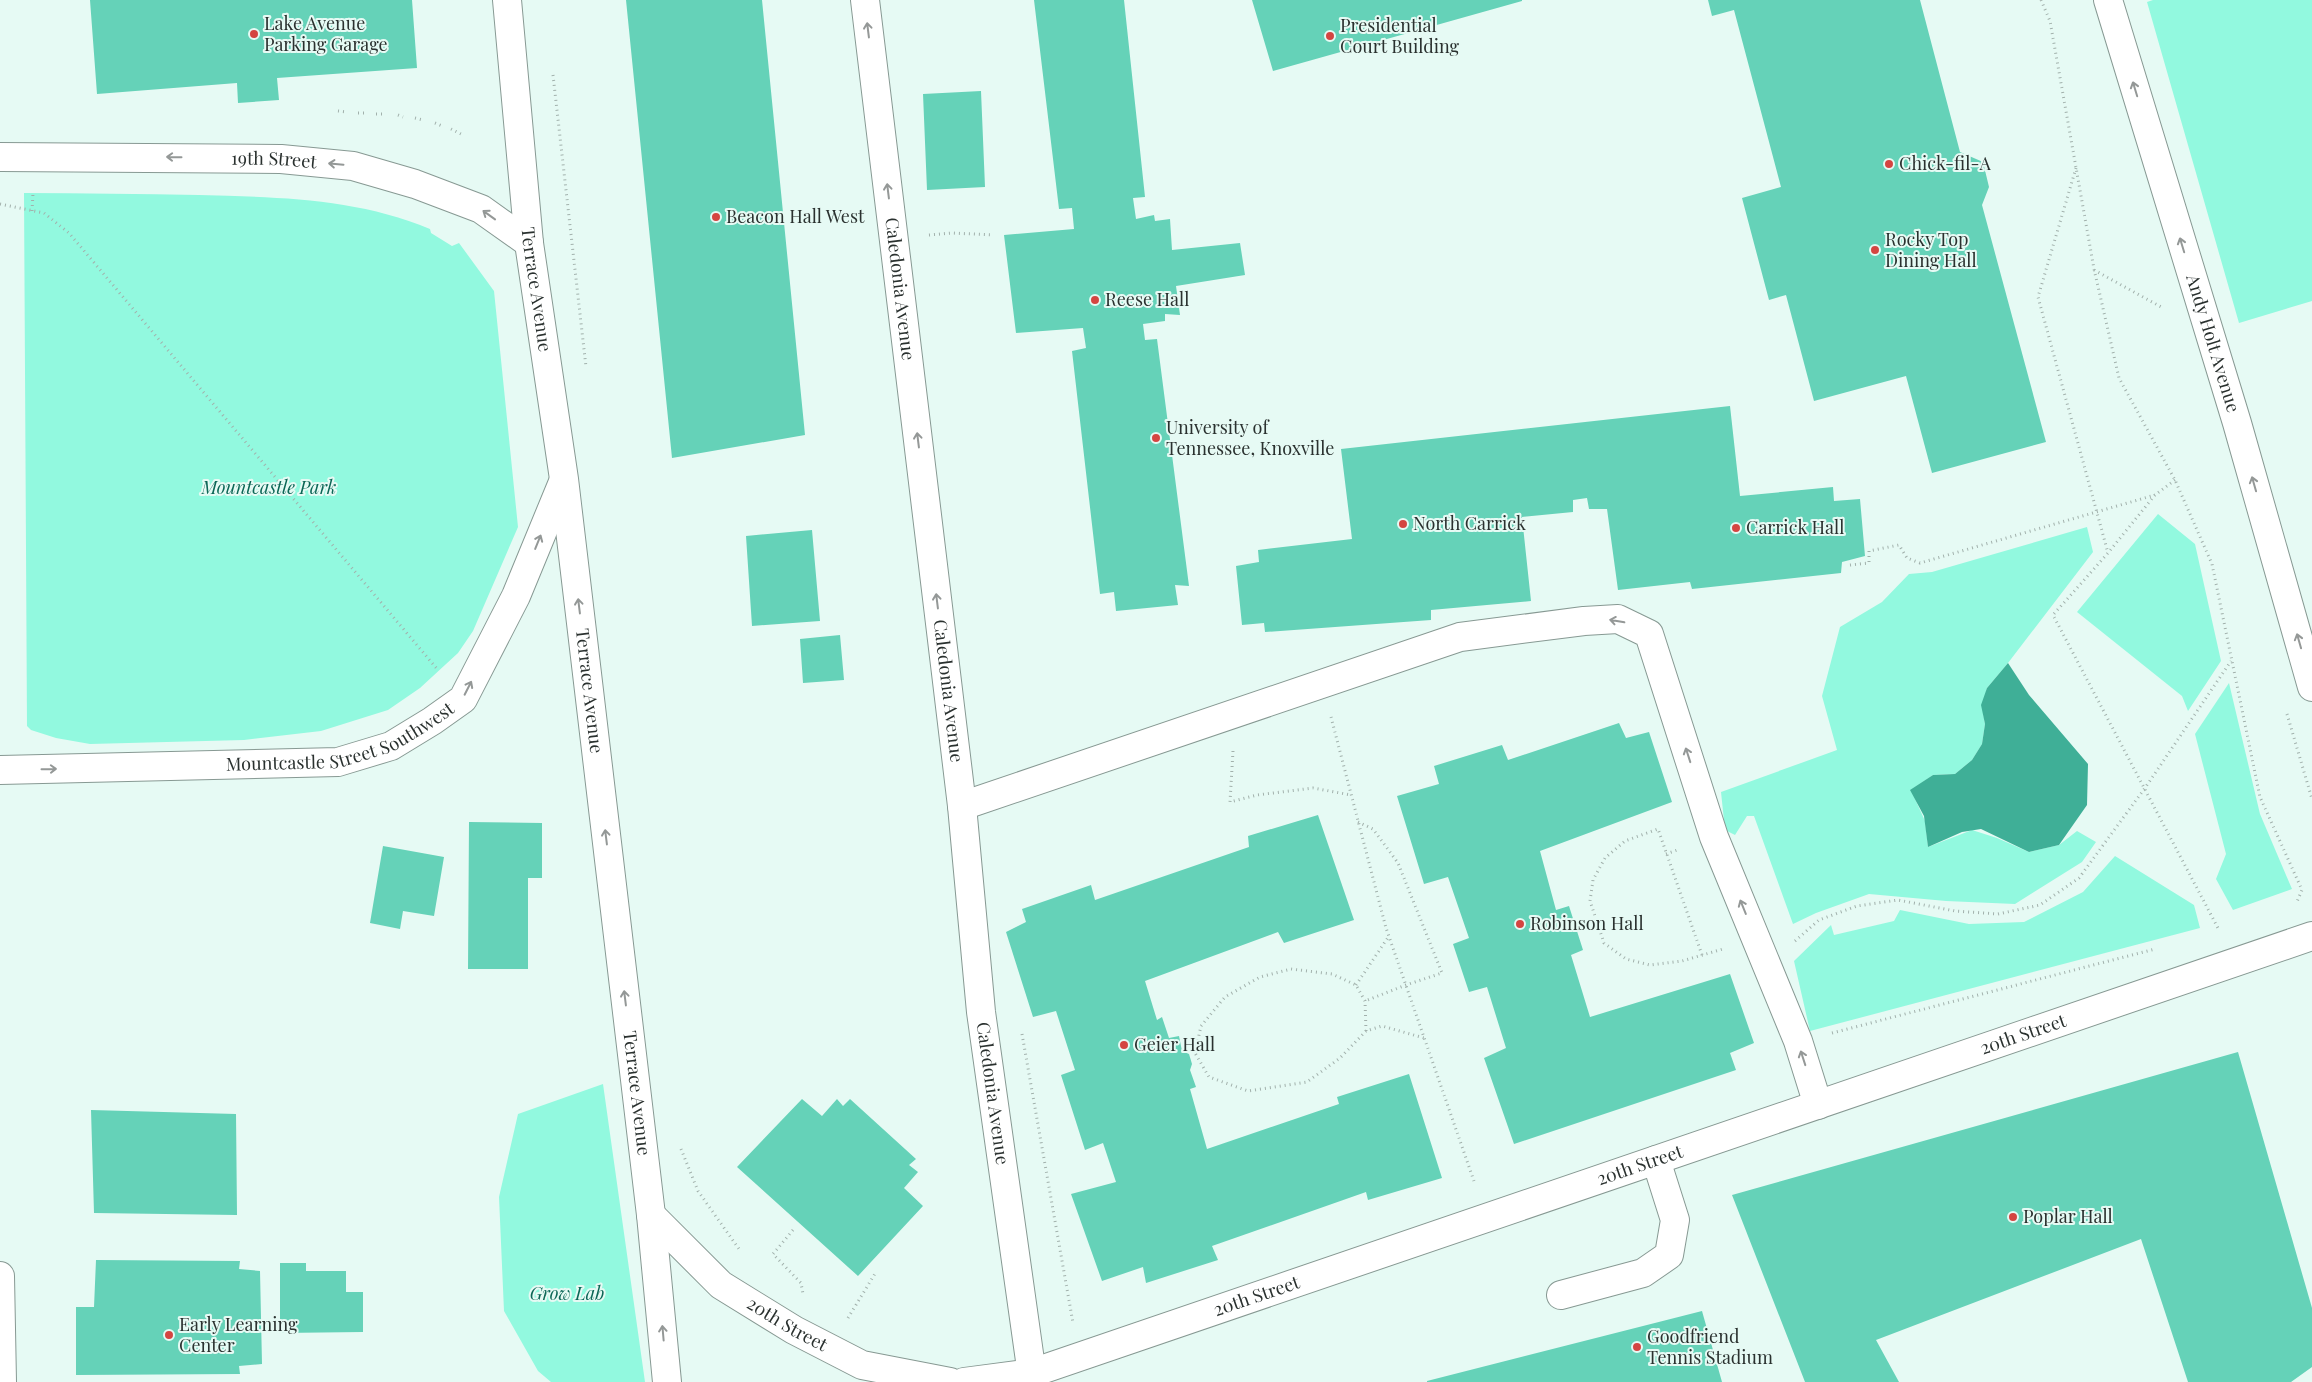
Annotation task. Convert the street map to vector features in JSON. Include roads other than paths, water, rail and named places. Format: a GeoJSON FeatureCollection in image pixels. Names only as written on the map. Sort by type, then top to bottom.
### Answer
{"type":"FeatureCollection","features":[{"type":"Feature","properties":{"kind":"street","name":"Terrace Avenue"},"geometry":{"type":"LineString","coordinates":[[507,0],[529,243],[564,479],[652,1215],[667,1382]]}},
{"type":"Feature","properties":{"kind":"street","name":"Caledonia Avenue"},"geometry":{"type":"LineString","coordinates":[[865,0],[962,806],[981,1012],[1033,1378]]}},
{"type":"Feature","properties":{"kind":"street","name":"Andy Holt Avenue"},"geometry":{"type":"LineString","coordinates":[[2108,0],[2237,424],[2312,688]]}},
{"type":"Feature","properties":{"kind":"street","name":"19th Street"},"geometry":{"type":"LineString","coordinates":[[0,156],[282,159],[353,166],[415,184],[481,209],[529,243]]}},
{"type":"Feature","properties":{"kind":"street","name":"Mountcastle Street Southwest"},"geometry":{"type":"LineString","coordinates":[[0,770],[338,762],[391,746],[463,699],[516,596],[564,479]]}},
{"type":"Feature","properties":{"kind":"street"},"geometry":{"type":"LineString","coordinates":[[962,806],[1460,637],[1584,620],[1618,619],[1649,634],[1714,837],[1798,1042],[1818,1105]]}},
{"type":"Feature","properties":{"kind":"street","name":"20th Street"},"geometry":{"type":"LineString","coordinates":[[964,1382],[1033,1378],[1656,1160],[2312,936]]}},
{"type":"Feature","properties":{"kind":"street"},"geometry":{"type":"LineString","coordinates":[[1561,1295],[1643,1273],[1669,1255],[1675,1220],[1656,1160]]}},
{"type":"Feature","properties":{"kind":"street","name":"20th Street"},"geometry":{"type":"LineString","coordinates":[[652,1215],[721,1285],[794,1330],[862,1365],[950,1382]]}},
{"type":"Feature","properties":{"kind":"street"},"geometry":{"type":"LineString","coordinates":[[0,1276],[2,1382]]}},
{"type":"Feature","properties":{"kind":"place","name":"Lake Avenue Parking Garage"},"geometry":{"type":"Point","coordinates":[254,34]}},
{"type":"Feature","properties":{"kind":"place","name":"Presidential Court Building"},"geometry":{"type":"Point","coordinates":[1330,36]}},
{"type":"Feature","properties":{"kind":"place","name":"Chick-fil-A"},"geometry":{"type":"Point","coordinates":[1889,164]}},
{"type":"Feature","properties":{"kind":"place","name":"Beacon Hall West"},"geometry":{"type":"Point","coordinates":[716,217]}},
{"type":"Feature","properties":{"kind":"place","name":"Rocky Top Dining Hall"},"geometry":{"type":"Point","coordinates":[1875,250]}},
{"type":"Feature","properties":{"kind":"place","name":"Reese Hall"},"geometry":{"type":"Point","coordinates":[1095,300]}},
{"type":"Feature","properties":{"kind":"place","name":"University of Tennessee, Knoxville"},"geometry":{"type":"Point","coordinates":[1156,438]}},
{"type":"Feature","properties":{"kind":"place","name":"North Carrick"},"geometry":{"type":"Point","coordinates":[1403,524]}},
{"type":"Feature","properties":{"kind":"place","name":"Carrick Hall"},"geometry":{"type":"Point","coordinates":[1736,528]}},
{"type":"Feature","properties":{"kind":"place","name":"Robinson Hall"},"geometry":{"type":"Point","coordinates":[1520,924]}},
{"type":"Feature","properties":{"kind":"place","name":"Geier Hall"},"geometry":{"type":"Point","coordinates":[1124,1045]}},
{"type":"Feature","properties":{"kind":"place","name":"Poplar Hall"},"geometry":{"type":"Point","coordinates":[2013,1217]}},
{"type":"Feature","properties":{"kind":"place","name":"Early Learning Center"},"geometry":{"type":"Point","coordinates":[169,1335]}},
{"type":"Feature","properties":{"kind":"place","name":"Goodfriend Tennis Stadium"},"geometry":{"type":"Point","coordinates":[1637,1347]}},
{"type":"Feature","properties":{"kind":"park label","name":"Mountcastle Park"},"geometry":{"type":"Point","coordinates":[269,488]}},
{"type":"Feature","properties":{"kind":"park label","name":"Grow Lab"},"geometry":{"type":"Point","coordinates":[567,1294]}}]}
